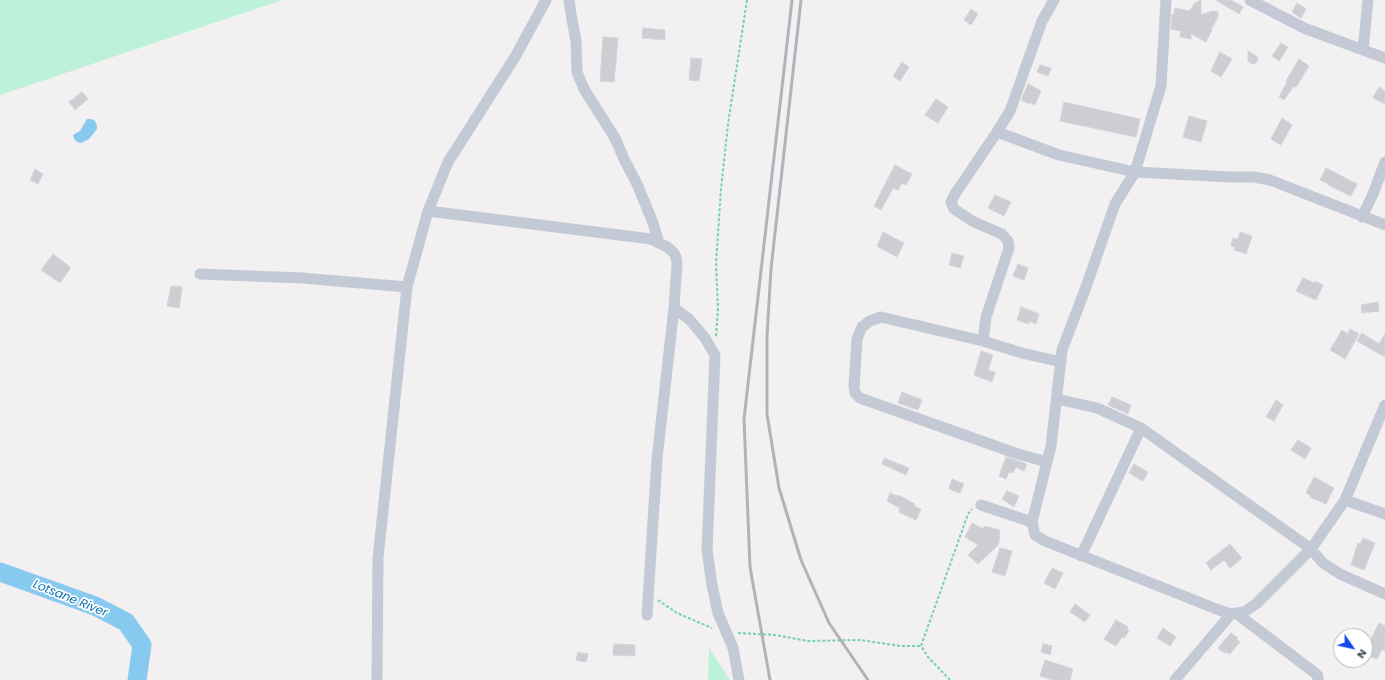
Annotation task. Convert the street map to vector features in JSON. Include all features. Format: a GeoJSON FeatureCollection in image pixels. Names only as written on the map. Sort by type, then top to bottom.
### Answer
{"type":"FeatureCollection","features":[{"type":"Feature","properties":{"kind":"street"},"geometry":{"type":"LineString","coordinates":[[377,680],[378,558],[407,287],[428,211],[448,162],[514,57],[546,0]]}},
{"type":"Feature","properties":{"kind":"street"},"geometry":{"type":"LineString","coordinates":[[569,0],[576,41],[577,72],[584,89],[615,138],[647,208],[659,243]]}},
{"type":"Feature","properties":{"kind":"street"},"geometry":{"type":"LineString","coordinates":[[983,341],[986,317],[1009,248],[1008,241],[1002,234],[974,222],[954,209],[951,202],[971,169],[998,132],[1010,111],[1042,20],[1054,0]]}},
{"type":"Feature","properties":{"kind":"street"},"geometry":{"type":"LineString","coordinates":[[1166,0],[1161,86],[1135,172],[1114,204],[1086,287],[1062,350],[1051,446],[1032,522],[1035,535],[1045,541],[1233,614],[1312,670],[1318,676],[1318,680]]}},
{"type":"Feature","properties":{"kind":"street"},"geometry":{"type":"LineString","coordinates":[[1250,0],[1304,28],[1385,58]]}},
{"type":"Feature","properties":{"kind":"street"},"geometry":{"type":"LineString","coordinates":[[1363,50],[1368,0]]}},
{"type":"Feature","properties":{"kind":"street"},"geometry":{"type":"LineString","coordinates":[[998,132],[1059,155],[1135,172],[1254,177],[1270,180],[1385,225]]}},
{"type":"Feature","properties":{"kind":"street"},"geometry":{"type":"LineString","coordinates":[[1362,217],[1373,194],[1385,162]]}},
{"type":"Feature","properties":{"kind":"street"},"geometry":{"type":"LineString","coordinates":[[428,211],[651,239],[673,252],[676,256],[677,264],[674,308],[657,459],[647,615]]}},
{"type":"Feature","properties":{"kind":"street"},"geometry":{"type":"LineString","coordinates":[[200,274],[302,278],[407,287]]}},
{"type":"Feature","properties":{"kind":"street"},"geometry":{"type":"LineString","coordinates":[[674,308],[689,319],[705,338],[715,355],[707,550],[718,613],[732,648],[739,680]]}},
{"type":"Feature","properties":{"kind":"street"},"geometry":{"type":"LineString","coordinates":[[1047,462],[1015,453],[860,398],[855,393],[854,386],[857,339],[862,327],[870,321],[881,317],[983,341],[1022,353],[1061,362]]}},
{"type":"Feature","properties":{"kind":"street"},"geometry":{"type":"LineString","coordinates":[[1057,398],[1097,408],[1141,428],[1311,549],[1323,563],[1340,574],[1385,594]]}},
{"type":"Feature","properties":{"kind":"street"},"geometry":{"type":"LineString","coordinates":[[1175,680],[1233,614],[1244,612],[1256,604],[1311,549],[1345,500],[1385,405]]}},
{"type":"Feature","properties":{"kind":"street"},"geometry":{"type":"LineString","coordinates":[[1081,556],[1141,428]]}},
{"type":"Feature","properties":{"kind":"street"},"geometry":{"type":"LineString","coordinates":[[1345,500],[1385,514]]}},
{"type":"Feature","properties":{"kind":"street"},"geometry":{"type":"LineString","coordinates":[[981,504],[1032,522]]}},
{"type":"Feature","properties":{"kind":"path"},"geometry":{"type":"LineString","coordinates":[[715,355],[718,308],[716,263],[721,189],[728,124],[746,0]]}},
{"type":"Feature","properties":{"kind":"path"},"geometry":{"type":"LineString","coordinates":[[921,646],[968,514],[974,506],[981,504]]}},
{"type":"Feature","properties":{"kind":"path"},"geometry":{"type":"LineString","coordinates":[[649,590],[656,598],[677,613],[727,634],[741,633],[775,635],[808,641],[860,640],[900,646],[921,646]]}},
{"type":"Feature","properties":{"kind":"path"},"geometry":{"type":"LineString","coordinates":[[921,646],[928,657],[950,680]]}},
{"type":"Feature","properties":{"kind":"green space"},"geometry":{"type":"Polygon","coordinates":[[[0,0],[282,0],[0,95],[0,0]]]}},
{"type":"Feature","properties":{"kind":"green space"},"geometry":{"type":"Polygon","coordinates":[[[709,648],[730,680],[708,680],[709,648]]]}},
{"type":"Feature","properties":{"kind":"water"},"geometry":{"type":"Polygon","coordinates":[[[87,119],[92,119],[95,121],[97,129],[89,139],[81,143],[77,142],[73,135],[80,131],[87,119]]]}},
{"type":"Feature","properties":{"kind":"building"},"geometry":{"type":"Polygon","coordinates":[[[1201,0],[1201,15],[1212,11],[1218,12],[1218,17],[1206,42],[1191,34],[1191,39],[1180,37],[1181,31],[1171,29],[1172,14],[1174,15],[1175,8],[1189,11],[1195,3],[1201,0]]]}},
{"type":"Feature","properties":{"kind":"building"},"geometry":{"type":"Polygon","coordinates":[[[1216,0],[1231,0],[1243,7],[1239,14],[1216,0]]]}},
{"type":"Feature","properties":{"kind":"building"},"geometry":{"type":"Polygon","coordinates":[[[1297,3],[1306,9],[1301,18],[1292,12],[1297,3]]]}},
{"type":"Feature","properties":{"kind":"building"},"geometry":{"type":"Polygon","coordinates":[[[971,9],[978,14],[971,25],[964,20],[971,9]]]}},
{"type":"Feature","properties":{"kind":"building"},"geometry":{"type":"Polygon","coordinates":[[[643,28],[665,30],[665,40],[642,38],[643,28]]]}},
{"type":"Feature","properties":{"kind":"building"},"geometry":{"type":"Polygon","coordinates":[[[603,37],[618,38],[614,82],[600,81],[603,37]]]}},
{"type":"Feature","properties":{"kind":"building"},"geometry":{"type":"Polygon","coordinates":[[[1281,43],[1288,47],[1279,61],[1272,56],[1281,43]]]}},
{"type":"Feature","properties":{"kind":"building"},"geometry":{"type":"Polygon","coordinates":[[[1248,51],[1258,58],[1257,62],[1254,64],[1248,61],[1248,51]]]}},
{"type":"Feature","properties":{"kind":"building"},"geometry":{"type":"Polygon","coordinates":[[[1220,52],[1232,59],[1221,77],[1211,71],[1220,52]]]}},
{"type":"Feature","properties":{"kind":"building"},"geometry":{"type":"Polygon","coordinates":[[[691,58],[702,59],[699,81],[689,80],[691,58]]]}},
{"type":"Feature","properties":{"kind":"building"},"geometry":{"type":"Polygon","coordinates":[[[1299,59],[1309,66],[1296,87],[1294,86],[1284,100],[1279,97],[1287,82],[1286,81],[1299,59]]]}},
{"type":"Feature","properties":{"kind":"building"},"geometry":{"type":"Polygon","coordinates":[[[902,62],[909,67],[900,81],[893,76],[902,62]]]}},
{"type":"Feature","properties":{"kind":"building"},"geometry":{"type":"Polygon","coordinates":[[[1040,65],[1051,68],[1048,76],[1037,72],[1040,65]]]}},
{"type":"Feature","properties":{"kind":"building"},"geometry":{"type":"Polygon","coordinates":[[[1028,84],[1041,91],[1035,105],[1021,100],[1028,84]]]}},
{"type":"Feature","properties":{"kind":"building"},"geometry":{"type":"Polygon","coordinates":[[[1379,87],[1385,91],[1385,104],[1373,98],[1379,87]]]}},
{"type":"Feature","properties":{"kind":"building"},"geometry":{"type":"Polygon","coordinates":[[[82,92],[88,99],[75,110],[69,102],[82,92]]]}},
{"type":"Feature","properties":{"kind":"building"},"geometry":{"type":"Polygon","coordinates":[[[936,99],[948,107],[938,123],[925,115],[936,99]]]}},
{"type":"Feature","properties":{"kind":"building"},"geometry":{"type":"Polygon","coordinates":[[[1064,102],[1140,119],[1136,137],[1060,121],[1064,102]]]}},
{"type":"Feature","properties":{"kind":"building"},"geometry":{"type":"Polygon","coordinates":[[[1189,116],[1207,121],[1201,142],[1183,137],[1189,116]]]}},
{"type":"Feature","properties":{"kind":"building"},"geometry":{"type":"Polygon","coordinates":[[[1282,118],[1292,125],[1281,145],[1271,139],[1282,118]]]}},
{"type":"Feature","properties":{"kind":"building"},"geometry":{"type":"Polygon","coordinates":[[[895,165],[912,174],[906,185],[902,183],[898,190],[893,188],[881,210],[874,206],[895,165]]]}},
{"type":"Feature","properties":{"kind":"building"},"geometry":{"type":"Polygon","coordinates":[[[1326,168],[1357,184],[1351,196],[1320,180],[1326,168]]]}},
{"type":"Feature","properties":{"kind":"building"},"geometry":{"type":"Polygon","coordinates":[[[35,169],[43,174],[38,184],[30,180],[35,169]]]}},
{"type":"Feature","properties":{"kind":"building"},"geometry":{"type":"Polygon","coordinates":[[[995,195],[1011,202],[1004,216],[988,208],[995,195]]]}},
{"type":"Feature","properties":{"kind":"building"},"geometry":{"type":"Polygon","coordinates":[[[883,232],[904,243],[897,257],[877,246],[883,232]]]}},
{"type":"Feature","properties":{"kind":"building"},"geometry":{"type":"Polygon","coordinates":[[[1240,232],[1252,236],[1246,254],[1234,250],[1235,247],[1231,246],[1233,238],[1238,239],[1240,232]]]}},
{"type":"Feature","properties":{"kind":"building"},"geometry":{"type":"Polygon","coordinates":[[[952,253],[964,256],[960,268],[949,265],[952,253]]]}},
{"type":"Feature","properties":{"kind":"building"},"geometry":{"type":"Polygon","coordinates":[[[53,254],[70,267],[60,283],[41,270],[53,254]]]}},
{"type":"Feature","properties":{"kind":"building"},"geometry":{"type":"Polygon","coordinates":[[[1018,264],[1028,268],[1024,280],[1013,276],[1018,264]]]}},
{"type":"Feature","properties":{"kind":"building"},"geometry":{"type":"Polygon","coordinates":[[[1303,278],[1323,285],[1316,300],[1296,291],[1303,278]]]}},
{"type":"Feature","properties":{"kind":"building"},"geometry":{"type":"Polygon","coordinates":[[[171,286],[182,287],[179,308],[167,306],[171,286]]]}},
{"type":"Feature","properties":{"kind":"building"},"geometry":{"type":"Polygon","coordinates":[[[1378,302],[1379,311],[1362,313],[1361,305],[1378,302]]]}},
{"type":"Feature","properties":{"kind":"building"},"geometry":{"type":"Polygon","coordinates":[[[1021,307],[1039,314],[1036,324],[1029,321],[1029,324],[1017,320],[1021,307]]]}},
{"type":"Feature","properties":{"kind":"building"},"geometry":{"type":"Polygon","coordinates":[[[1350,329],[1359,334],[1345,359],[1330,350],[1342,330],[1348,334],[1350,329]]]}},
{"type":"Feature","properties":{"kind":"building"},"geometry":{"type":"Polygon","coordinates":[[[1362,333],[1379,344],[1385,334],[1385,357],[1357,341],[1362,333]]]}},
{"type":"Feature","properties":{"kind":"building"},"geometry":{"type":"Polygon","coordinates":[[[981,351],[993,355],[988,370],[995,372],[992,382],[974,375],[981,351]]]}},
{"type":"Feature","properties":{"kind":"building"},"geometry":{"type":"Polygon","coordinates":[[[902,392],[922,400],[918,410],[898,403],[902,392]]]}},
{"type":"Feature","properties":{"kind":"building"},"geometry":{"type":"Polygon","coordinates":[[[1112,397],[1131,405],[1128,414],[1108,405],[1112,397]]]}},
{"type":"Feature","properties":{"kind":"building"},"geometry":{"type":"Polygon","coordinates":[[[1276,400],[1283,405],[1274,421],[1266,417],[1276,400]]]}},
{"type":"Feature","properties":{"kind":"building"},"geometry":{"type":"Polygon","coordinates":[[[1298,440],[1311,448],[1305,459],[1291,450],[1298,440]]]}},
{"type":"Feature","properties":{"kind":"building"},"geometry":{"type":"Polygon","coordinates":[[[1006,457],[1027,464],[1024,471],[1016,467],[1013,473],[1009,472],[1006,479],[999,476],[1006,457]]]}},
{"type":"Feature","properties":{"kind":"building"},"geometry":{"type":"Polygon","coordinates":[[[884,458],[909,468],[906,475],[882,464],[884,458]]]}},
{"type":"Feature","properties":{"kind":"building"},"geometry":{"type":"Polygon","coordinates":[[[1134,464],[1148,472],[1143,481],[1129,473],[1134,464]]]}},
{"type":"Feature","properties":{"kind":"building"},"geometry":{"type":"Polygon","coordinates":[[[1314,477],[1334,488],[1326,504],[1310,497],[1311,496],[1306,493],[1314,477]]]}},
{"type":"Feature","properties":{"kind":"building"},"geometry":{"type":"Polygon","coordinates":[[[952,479],[964,484],[960,493],[949,489],[952,479]]]}},
{"type":"Feature","properties":{"kind":"building"},"geometry":{"type":"Polygon","coordinates":[[[1007,491],[1019,496],[1014,507],[1002,499],[1007,491]]]}},
{"type":"Feature","properties":{"kind":"building"},"geometry":{"type":"Polygon","coordinates":[[[890,493],[897,496],[898,495],[921,509],[916,520],[899,512],[900,508],[887,501],[890,493]]]}},
{"type":"Feature","properties":{"kind":"building"},"geometry":{"type":"Polygon","coordinates":[[[972,523],[984,529],[984,526],[1000,530],[998,545],[978,564],[968,555],[978,545],[965,537],[972,523]]]}},
{"type":"Feature","properties":{"kind":"building"},"geometry":{"type":"Polygon","coordinates":[[[1363,538],[1375,543],[1364,570],[1351,565],[1358,543],[1360,544],[1363,538]]]}},
{"type":"Feature","properties":{"kind":"building"},"geometry":{"type":"Polygon","coordinates":[[[1230,544],[1242,558],[1230,568],[1224,560],[1211,570],[1206,563],[1230,544]]]}},
{"type":"Feature","properties":{"kind":"building"},"geometry":{"type":"Polygon","coordinates":[[[1000,548],[1012,551],[1005,576],[992,572],[1000,548]]]}},
{"type":"Feature","properties":{"kind":"building"},"geometry":{"type":"Polygon","coordinates":[[[1052,568],[1063,573],[1055,589],[1044,583],[1052,568]]]}},
{"type":"Feature","properties":{"kind":"building"},"geometry":{"type":"Polygon","coordinates":[[[1075,604],[1090,615],[1085,622],[1070,612],[1075,604]]]}},
{"type":"Feature","properties":{"kind":"building"},"geometry":{"type":"Polygon","coordinates":[[[1116,620],[1128,627],[1127,629],[1129,631],[1124,638],[1122,637],[1116,646],[1104,639],[1116,620]]]}},
{"type":"Feature","properties":{"kind":"building"},"geometry":{"type":"Polygon","coordinates":[[[1379,623],[1385,626],[1385,651],[1382,649],[1377,659],[1373,658],[1373,635],[1379,623]]]}},
{"type":"Feature","properties":{"kind":"building"},"geometry":{"type":"Polygon","coordinates":[[[1163,628],[1176,637],[1170,646],[1157,638],[1163,628]]]}},
{"type":"Feature","properties":{"kind":"building"},"geometry":{"type":"Polygon","coordinates":[[[1231,633],[1238,638],[1236,639],[1240,642],[1230,654],[1226,652],[1224,653],[1218,648],[1231,633]]]}},
{"type":"Feature","properties":{"kind":"building"},"geometry":{"type":"Polygon","coordinates":[[[614,644],[635,645],[635,656],[613,655],[614,644]]]}},
{"type":"Feature","properties":{"kind":"building"},"geometry":{"type":"Polygon","coordinates":[[[1043,644],[1052,646],[1050,655],[1041,652],[1043,644]]]}},
{"type":"Feature","properties":{"kind":"building"},"geometry":{"type":"Polygon","coordinates":[[[578,652],[588,654],[586,662],[576,660],[578,652]]]}},
{"type":"Feature","properties":{"kind":"building"},"geometry":{"type":"Polygon","coordinates":[[[1045,660],[1073,669],[1070,680],[1053,680],[1040,676],[1045,660]]]}},
{"type":"Feature","properties":{"kind":"waterway","name":"Lotsane River"},"geometry":{"type":"LineString","coordinates":[[0,572],[95,606],[126,622],[142,645],[137,680]]}},
{"type":"Feature","properties":{"kind":"railway"},"geometry":{"type":"LineString","coordinates":[[770,680],[750,567],[744,419],[792,0]]}},
{"type":"Feature","properties":{"kind":"railway"},"geometry":{"type":"LineString","coordinates":[[801,0],[771,269],[767,336],[767,414],[779,488],[801,560],[829,623],[868,680]]}}]}
